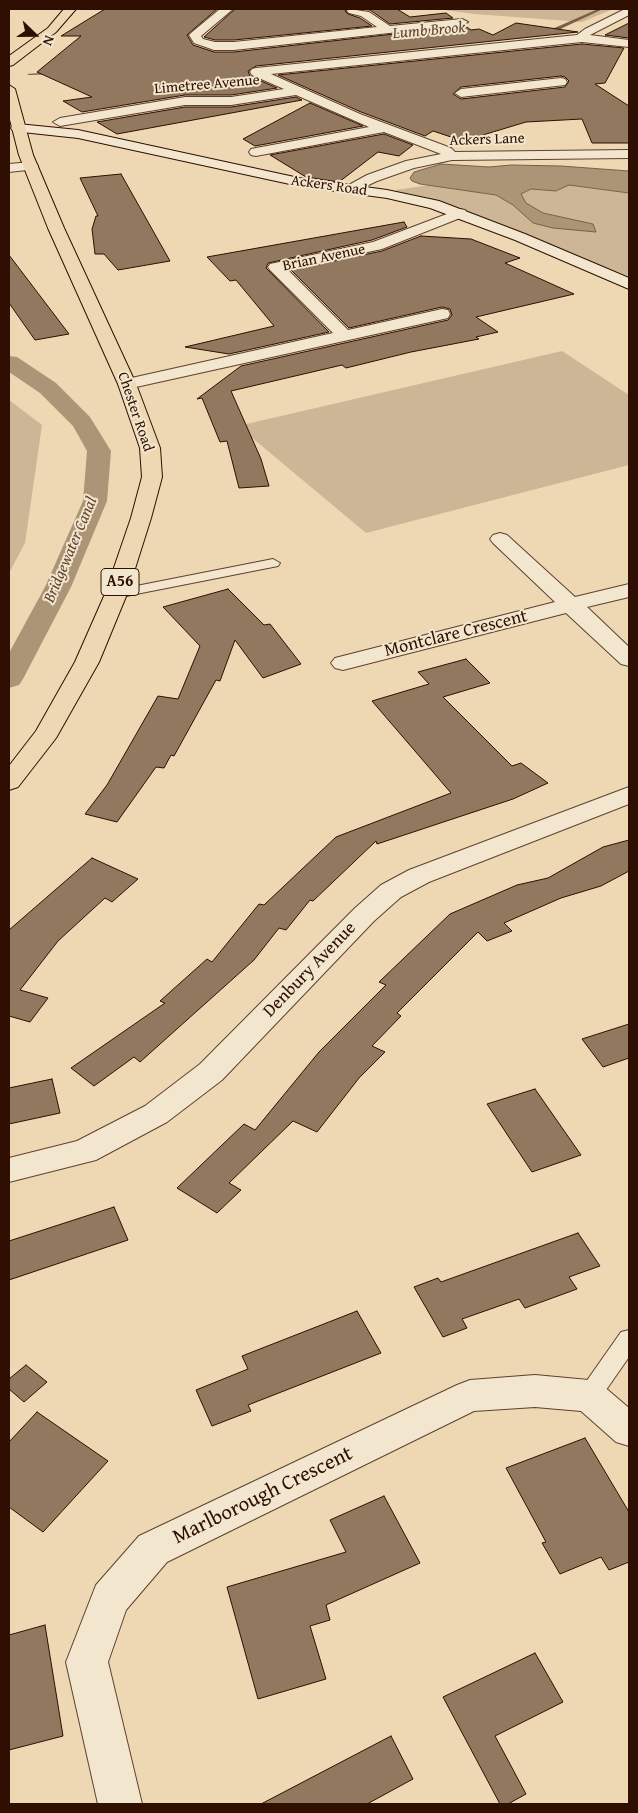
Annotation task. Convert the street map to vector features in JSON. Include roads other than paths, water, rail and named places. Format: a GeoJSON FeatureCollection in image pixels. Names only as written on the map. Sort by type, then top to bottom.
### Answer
{"type":"FeatureCollection","features":[{"type":"Feature","properties":{"kind":"main road"},"geometry":{"type":"LineString","coordinates":[[9,62],[52,30],[70,9]]}},
{"type":"Feature","properties":{"kind":"main road","name":"Chester Road"},"geometry":{"type":"LineString","coordinates":[[9,89],[18,128],[56,228],[128,384],[150,448],[152,477],[141,518],[116,594],[87,662],[52,725],[9,782]]}},
{"type":"Feature","properties":{"kind":"street"},"geometry":{"type":"LineString","coordinates":[[227,9],[195,35],[198,41],[207,44],[234,46],[470,21]]}},
{"type":"Feature","properties":{"kind":"street"},"geometry":{"type":"LineString","coordinates":[[353,10],[365,14],[388,30]]}},
{"type":"Feature","properties":{"kind":"street"},"geometry":{"type":"LineString","coordinates":[[582,38],[583,34],[629,11]]}},
{"type":"Feature","properties":{"kind":"street"},"geometry":{"type":"LineString","coordinates":[[257,72],[582,38],[629,43]]}},
{"type":"Feature","properties":{"kind":"street","name":"Limetree Avenue"},"geometry":{"type":"LineString","coordinates":[[234,46],[232,57],[257,72],[385,128],[446,151],[452,156]]}},
{"type":"Feature","properties":{"kind":"street"},"geometry":{"type":"LineString","coordinates":[[461,51],[476,61]]}},
{"type":"Feature","properties":{"kind":"street"},"geometry":{"type":"LineString","coordinates":[[498,76],[513,87]]}},
{"type":"Feature","properties":{"kind":"street"},"geometry":{"type":"LineString","coordinates":[[461,92],[561,82]]}},
{"type":"Feature","properties":{"kind":"street","name":"Limetree Avenue"},"geometry":{"type":"LineString","coordinates":[[60,122],[185,101],[231,101],[298,91]]}},
{"type":"Feature","properties":{"kind":"street","name":"Ackers Road"},"geometry":{"type":"LineString","coordinates":[[18,128],[78,134],[290,180],[418,200],[460,213],[629,284]]}},
{"type":"Feature","properties":{"kind":"street"},"geometry":{"type":"LineString","coordinates":[[256,152],[385,128]]}},
{"type":"Feature","properties":{"kind":"street","name":"Ackers Lane"},"geometry":{"type":"LineString","coordinates":[[352,189],[372,178],[411,164],[452,156],[629,154]]}},
{"type":"Feature","properties":{"kind":"street"},"geometry":{"type":"LineString","coordinates":[[9,168],[31,166]]}},
{"type":"Feature","properties":{"kind":"street","name":"Brian Avenue"},"geometry":{"type":"LineString","coordinates":[[345,336],[276,267],[377,246],[460,213]]}},
{"type":"Feature","properties":{"kind":"street"},"geometry":{"type":"LineString","coordinates":[[128,384],[442,314]]}},
{"type":"Feature","properties":{"kind":"street"},"geometry":{"type":"LineString","coordinates":[[500,539],[629,659]]}},
{"type":"Feature","properties":{"kind":"street","name":"Montclare Crescent"},"geometry":{"type":"LineString","coordinates":[[342,663],[629,590]]}},
{"type":"Feature","properties":{"kind":"street","name":"Denbury Avenue"},"geometry":{"type":"LineString","coordinates":[[9,1170],[85,1151],[156,1114],[211,1072],[364,915],[391,892],[419,876],[629,795]]}},
{"type":"Feature","properties":{"kind":"street","name":"Marlborough Crescent"},"geometry":{"type":"LineString","coordinates":[[120,1804],[87,1662],[110,1599],[153,1549],[470,1396],[535,1391],[589,1396]]}},
{"type":"Feature","properties":{"kind":"street"},"geometry":{"type":"LineString","coordinates":[[589,1396],[629,1430]]}},
{"type":"Feature","properties":{"kind":"lane"},"geometry":{"type":"LineString","coordinates":[[116,594],[272,563]]}},
{"type":"Feature","properties":{"kind":"lane"},"geometry":{"type":"LineString","coordinates":[[589,1396],[629,1339]]}},
{"type":"Feature","properties":{"kind":"waterway","name":"Lumb Brook"},"geometry":{"type":"LineString","coordinates":[[545,33],[601,9]]}},
{"type":"Feature","properties":{"kind":"waterway","name":"Lumb Brook"},"geometry":{"type":"LineString","coordinates":[[29,74],[53,73]]}},
{"type":"Feature","properties":{"kind":"waterway","name":"Bridgewater Canal"},"geometry":{"type":"LineString","coordinates":[[9,362],[48,388],[82,422],[99,451],[95,501],[58,587],[9,679]]}}]}
